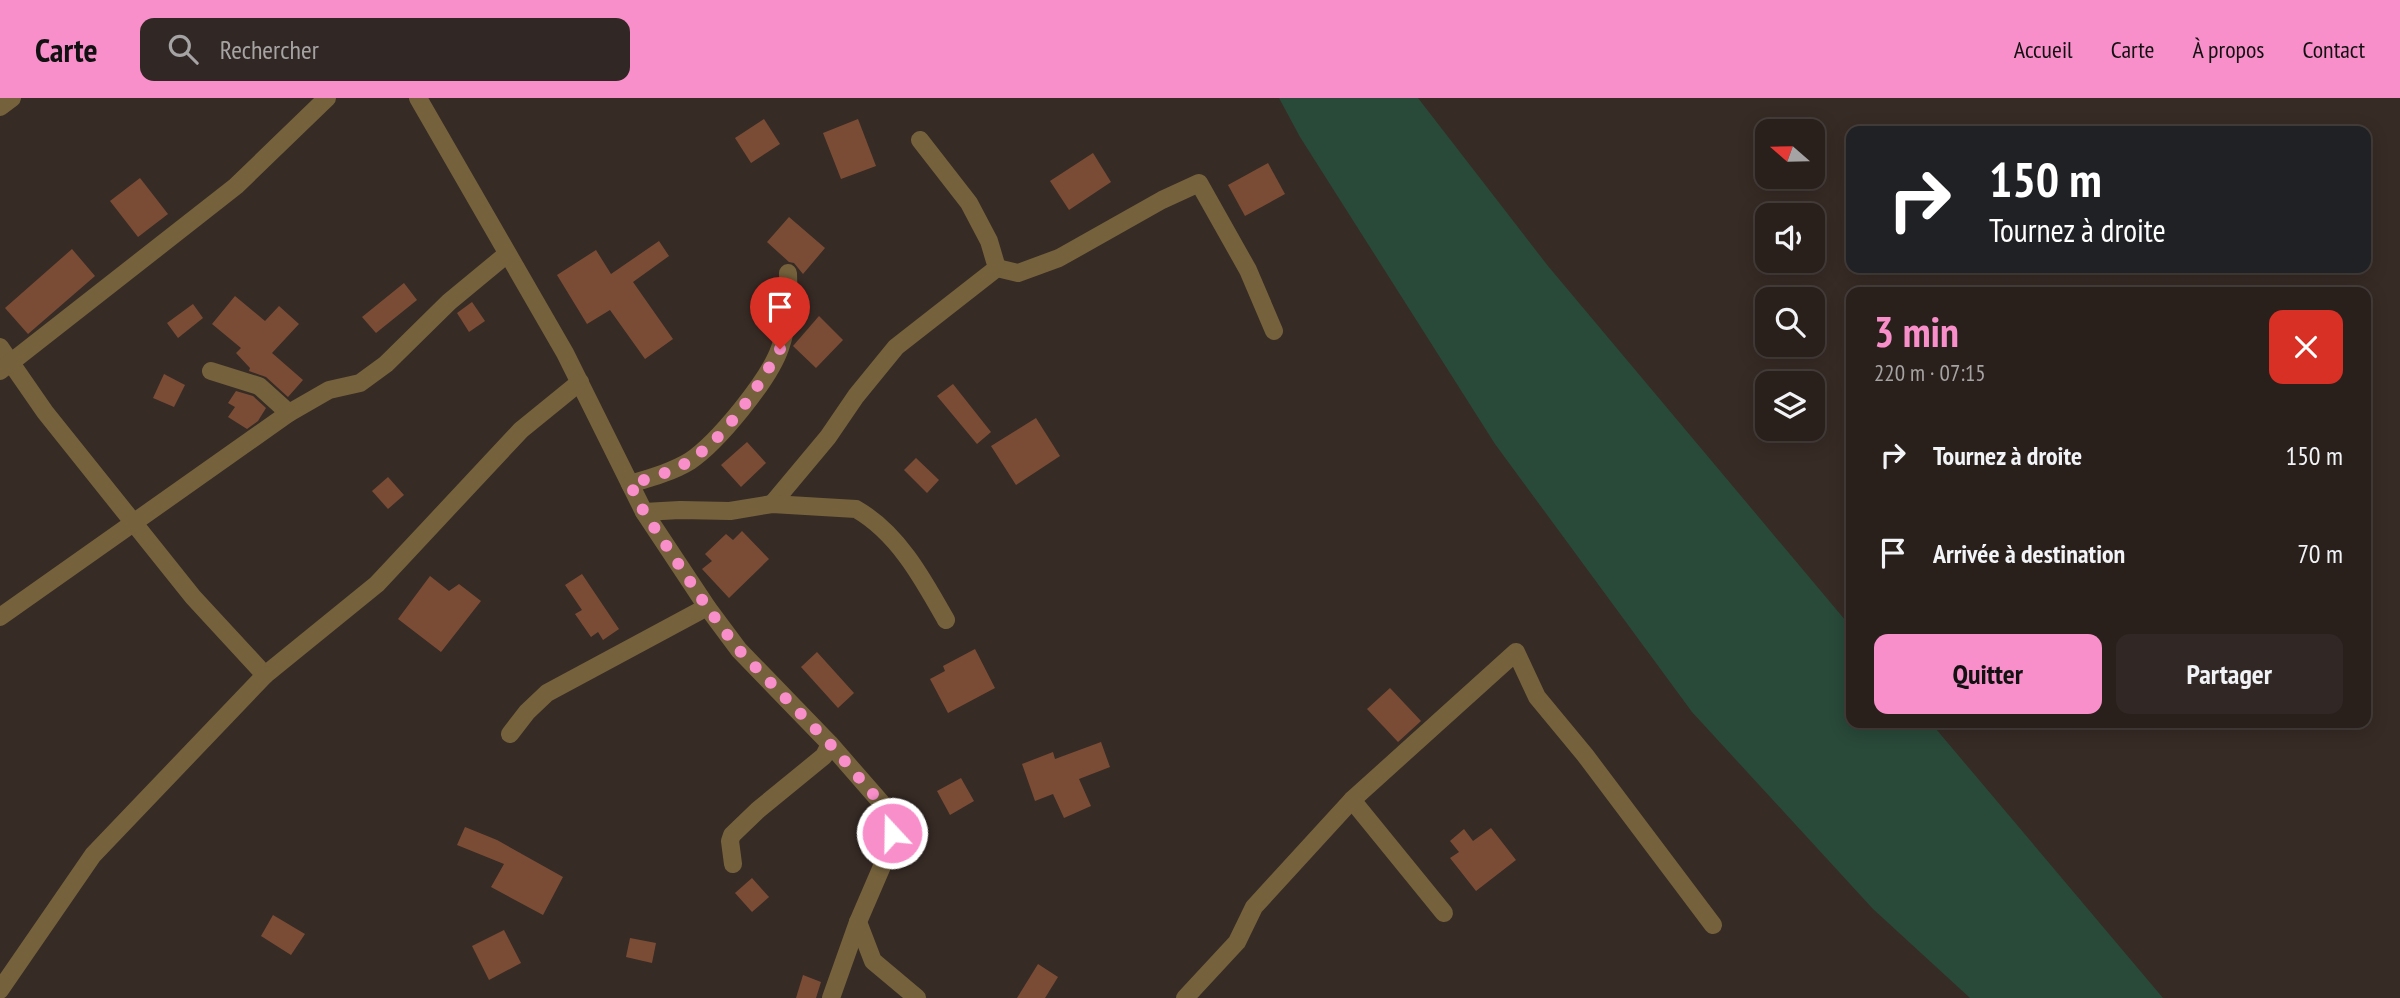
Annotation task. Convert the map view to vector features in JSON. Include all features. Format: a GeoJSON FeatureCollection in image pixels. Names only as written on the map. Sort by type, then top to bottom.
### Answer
{"type":"FeatureCollection","features":[{"type":"Feature","properties":{"kind":"street"},"geometry":{"type":"LineString","coordinates":[[0,107],[12,98]]}},
{"type":"Feature","properties":{"kind":"street"},"geometry":{"type":"LineString","coordinates":[[6,366],[236,186],[327,98]]}},
{"type":"Feature","properties":{"kind":"street"},"geometry":{"type":"LineString","coordinates":[[418,98],[565,353],[644,512],[738,649],[830,744],[891,815],[892,833],[886,858],[858,922],[831,998]]}},
{"type":"Feature","properties":{"kind":"street"},"geometry":{"type":"LineString","coordinates":[[920,140],[969,203],[989,241],[997,268]]}},
{"type":"Feature","properties":{"kind":"street"},"geometry":{"type":"LineString","coordinates":[[997,268],[1018,273],[1059,258],[1162,200],[1199,183],[1248,270],[1275,331]]}},
{"type":"Feature","properties":{"kind":"street"},"geometry":{"type":"LineString","coordinates":[[0,617],[289,413],[328,390],[360,383],[386,364],[449,302],[507,254]]}},
{"type":"Feature","properties":{"kind":"street"},"geometry":{"type":"LineString","coordinates":[[772,505],[896,347],[997,268]]}},
{"type":"Feature","properties":{"kind":"street"},"geometry":{"type":"LineString","coordinates":[[630,484],[665,473],[690,461],[716,439],[754,392],[780,349],[790,305],[788,274]]}},
{"type":"Feature","properties":{"kind":"street"},"geometry":{"type":"LineString","coordinates":[[0,346],[6,366],[193,597],[265,675]]}},
{"type":"Feature","properties":{"kind":"street"},"geometry":{"type":"LineString","coordinates":[[211,371],[259,386],[289,413]]}},
{"type":"Feature","properties":{"kind":"street"},"geometry":{"type":"LineString","coordinates":[[0,990],[93,855],[265,675],[377,584],[521,429],[580,382]]}},
{"type":"Feature","properties":{"kind":"street"},"geometry":{"type":"LineString","coordinates":[[644,512],[730,511],[772,505],[856,509],[887,533],[910,561],[946,620]]}},
{"type":"Feature","properties":{"kind":"street"},"geometry":{"type":"LineString","coordinates":[[510,734],[527,712],[547,693],[707,607]]}},
{"type":"Feature","properties":{"kind":"street"},"geometry":{"type":"LineString","coordinates":[[1185,998],[1237,942],[1254,907],[1352,800],[1516,652],[1537,697],[1585,755],[1713,925]]}},
{"type":"Feature","properties":{"kind":"street"},"geometry":{"type":"LineString","coordinates":[[733,864],[730,841],[732,835],[824,756],[830,744]]}},
{"type":"Feature","properties":{"kind":"street"},"geometry":{"type":"LineString","coordinates":[[1352,800],[1444,913]]}},
{"type":"Feature","properties":{"kind":"street"},"geometry":{"type":"LineString","coordinates":[[858,922],[873,961],[917,998]]}},
{"type":"Feature","properties":{"kind":"street"},"geometry":{"type":"LineString","coordinates":[[842,967],[873,961]]}},
{"type":"Feature","properties":{"kind":"green space"},"geometry":{"type":"Polygon","coordinates":[[[1279,98],[1418,98],[1548,266],[1846,621],[1846,728],[1935,728],[2163,998],[1970,998],[1873,909],[1692,712],[1495,444],[1300,137],[1279,98]]]}},
{"type":"Feature","properties":{"kind":"building"},"geometry":{"type":"Polygon","coordinates":[[[764,119],[780,144],[751,163],[735,138],[764,119]]]}},
{"type":"Feature","properties":{"kind":"building"},"geometry":{"type":"Polygon","coordinates":[[[858,119],[876,166],[841,179],[823,133],[858,119]]]}},
{"type":"Feature","properties":{"kind":"building"},"geometry":{"type":"Polygon","coordinates":[[[1093,153],[1111,182],[1069,210],[1050,181],[1093,153]]]}},
{"type":"Feature","properties":{"kind":"building"},"geometry":{"type":"Polygon","coordinates":[[[1268,163],[1285,194],[1245,216],[1228,185],[1268,163]]]}},
{"type":"Feature","properties":{"kind":"building"},"geometry":{"type":"Polygon","coordinates":[[[140,178],[168,214],[138,237],[110,201],[140,178]]]}},
{"type":"Feature","properties":{"kind":"building"},"geometry":{"type":"Polygon","coordinates":[[[789,217],[825,248],[803,274],[794,263],[789,262],[767,242],[789,217]]]}},
{"type":"Feature","properties":{"kind":"building"},"geometry":{"type":"Polygon","coordinates":[[[659,241],[669,256],[633,282],[673,339],[645,359],[610,310],[587,324],[557,275],[596,250],[611,274],[659,241]]]}},
{"type":"Feature","properties":{"kind":"building"},"geometry":{"type":"Polygon","coordinates":[[[72,249],[95,276],[28,334],[5,308],[72,249]]]}},
{"type":"Feature","properties":{"kind":"building"},"geometry":{"type":"Polygon","coordinates":[[[404,283],[417,300],[376,333],[362,317],[404,283]]]}},
{"type":"Feature","properties":{"kind":"building"},"geometry":{"type":"Polygon","coordinates":[[[235,296],[265,321],[279,306],[299,324],[272,353],[303,380],[288,397],[266,377],[249,371],[250,368],[236,353],[241,348],[212,324],[235,296]]]}},
{"type":"Feature","properties":{"kind":"building"},"geometry":{"type":"Polygon","coordinates":[[[472,302],[485,321],[469,332],[457,313],[472,302]]]}},
{"type":"Feature","properties":{"kind":"building"},"geometry":{"type":"Polygon","coordinates":[[[193,304],[203,318],[178,338],[167,323],[193,304]]]}},
{"type":"Feature","properties":{"kind":"building"},"geometry":{"type":"Polygon","coordinates":[[[819,316],[843,340],[816,368],[793,346],[819,316]]]}},
{"type":"Feature","properties":{"kind":"building"},"geometry":{"type":"Polygon","coordinates":[[[164,374],[185,385],[174,407],[153,398],[164,374]]]}},
{"type":"Feature","properties":{"kind":"building"},"geometry":{"type":"Polygon","coordinates":[[[953,384],[991,432],[977,444],[937,396],[953,384]]]}},
{"type":"Feature","properties":{"kind":"building"},"geometry":{"type":"Polygon","coordinates":[[[236,391],[253,396],[266,408],[258,421],[247,429],[228,417],[235,407],[228,403],[236,391]]]}},
{"type":"Feature","properties":{"kind":"building"},"geometry":{"type":"Polygon","coordinates":[[[1036,418],[1060,456],[1016,485],[991,446],[1036,418]]]}},
{"type":"Feature","properties":{"kind":"building"},"geometry":{"type":"Polygon","coordinates":[[[747,442],[766,463],[741,487],[721,465],[747,442]]]}},
{"type":"Feature","properties":{"kind":"building"},"geometry":{"type":"Polygon","coordinates":[[[916,458],[939,480],[927,493],[904,470],[916,458]]]}},
{"type":"Feature","properties":{"kind":"building"},"geometry":{"type":"Polygon","coordinates":[[[388,477],[404,495],[388,509],[372,491],[388,477]]]}},
{"type":"Feature","properties":{"kind":"building"},"geometry":{"type":"Polygon","coordinates":[[[742,531],[769,559],[729,598],[702,569],[712,561],[705,554],[726,534],[733,540],[742,531]]]}},
{"type":"Feature","properties":{"kind":"building"},"geometry":{"type":"Polygon","coordinates":[[[582,574],[619,629],[603,640],[598,632],[591,637],[575,614],[582,610],[565,585],[582,574]]]}},
{"type":"Feature","properties":{"kind":"building"},"geometry":{"type":"Polygon","coordinates":[[[430,576],[449,591],[459,584],[481,601],[441,652],[398,619],[430,576]]]}},
{"type":"Feature","properties":{"kind":"building"},"geometry":{"type":"Polygon","coordinates":[[[975,649],[995,688],[948,713],[930,679],[945,671],[943,666],[975,649]]]}},
{"type":"Feature","properties":{"kind":"building"},"geometry":{"type":"Polygon","coordinates":[[[817,652],[854,693],[838,708],[801,667],[817,652]]]}},
{"type":"Feature","properties":{"kind":"building"},"geometry":{"type":"Polygon","coordinates":[[[1390,688],[1421,721],[1398,742],[1367,709],[1390,688]]]}},
{"type":"Feature","properties":{"kind":"building"},"geometry":{"type":"Polygon","coordinates":[[[1101,742],[1110,767],[1079,779],[1091,806],[1064,818],[1053,794],[1035,801],[1022,764],[1053,752],[1055,759],[1101,742]]]}},
{"type":"Feature","properties":{"kind":"building"},"geometry":{"type":"Polygon","coordinates":[[[961,778],[974,801],[950,815],[937,791],[961,778]]]}},
{"type":"Feature","properties":{"kind":"building"},"geometry":{"type":"Polygon","coordinates":[[[465,827],[497,840],[563,877],[543,915],[491,887],[504,864],[457,845],[465,827]]]}},
{"type":"Feature","properties":{"kind":"building"},"geometry":{"type":"Polygon","coordinates":[[[1491,828],[1516,860],[1476,891],[1450,858],[1459,852],[1450,841],[1464,829],[1473,841],[1491,828]]]}},
{"type":"Feature","properties":{"kind":"building"},"geometry":{"type":"Polygon","coordinates":[[[752,878],[769,897],[752,912],[735,893],[752,878]]]}},
{"type":"Feature","properties":{"kind":"building"},"geometry":{"type":"Polygon","coordinates":[[[273,915],[305,934],[291,955],[261,936],[273,915]]]}},
{"type":"Feature","properties":{"kind":"building"},"geometry":{"type":"Polygon","coordinates":[[[504,930],[521,963],[489,980],[472,946],[504,930]]]}},
{"type":"Feature","properties":{"kind":"building"},"geometry":{"type":"Polygon","coordinates":[[[630,938],[656,943],[652,963],[626,957],[630,938]]]}},
{"type":"Feature","properties":{"kind":"building"},"geometry":{"type":"Polygon","coordinates":[[[1038,964],[1058,977],[1045,998],[1017,998],[1038,964]]]}},
{"type":"Feature","properties":{"kind":"building"},"geometry":{"type":"Polygon","coordinates":[[[803,975],[821,982],[816,998],[796,998],[803,975]]]}},
{"type":"Feature","properties":{"kind":"route"},"geometry":{"type":"LineString","coordinates":[[780,349],[754,392],[716,439],[690,461],[665,473],[630,484],[644,512],[738,649],[830,744],[891,815],[892,833]]}}]}
